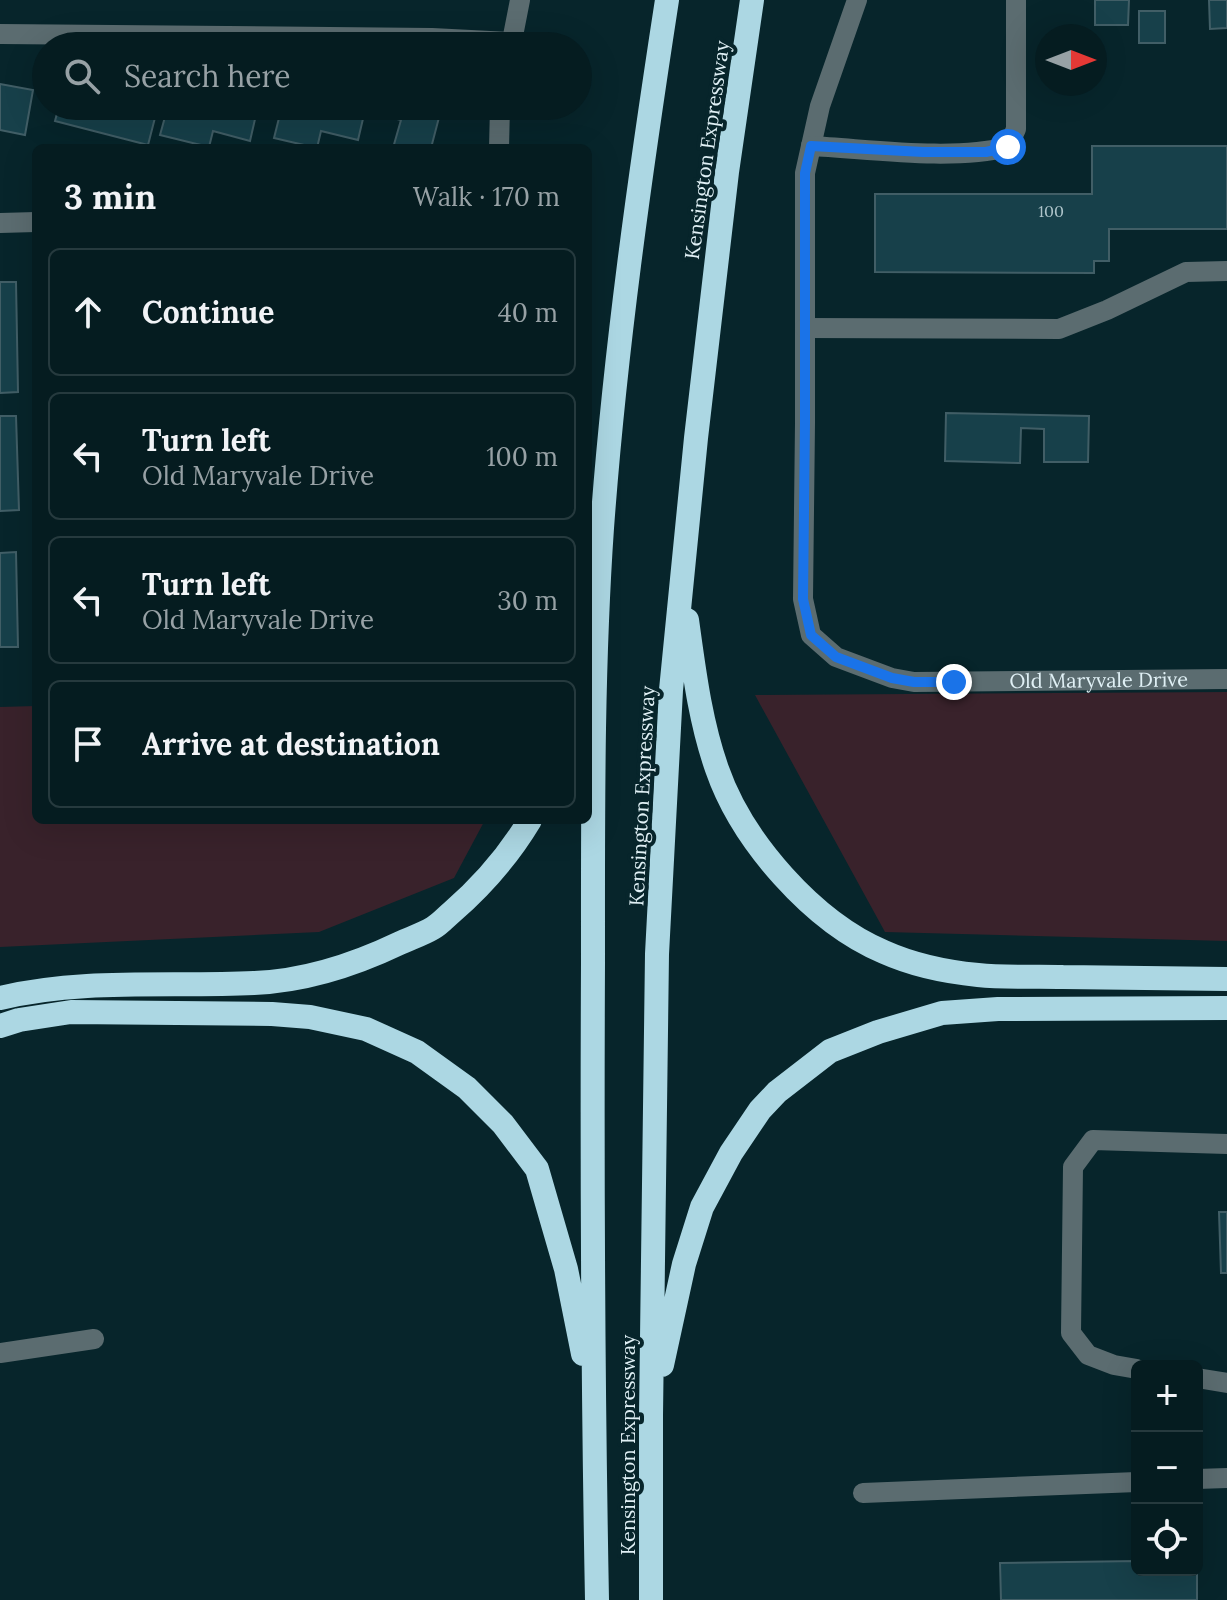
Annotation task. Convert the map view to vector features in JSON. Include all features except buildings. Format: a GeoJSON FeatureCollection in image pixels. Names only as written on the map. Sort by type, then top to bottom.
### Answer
{"type":"FeatureCollection","features":[{"type":"Feature","properties":{"kind":"highway","name":"Kensington Expressway"},"geometry":{"type":"LineString","coordinates":[[597,1600],[593,844],[602,531],[617,354],[667,0]]}},
{"type":"Feature","properties":{"kind":"highway","name":"Kensington Expressway"},"geometry":{"type":"LineString","coordinates":[[651,1600],[657,954],[671,690],[727,172],[752,0]]}},
{"type":"Feature","properties":{"kind":"highway"},"geometry":{"type":"LineString","coordinates":[[592,580],[602,531]]}},
{"type":"Feature","properties":{"kind":"highway"},"geometry":{"type":"LineString","coordinates":[[681,586],[702,717],[717,770],[740,817],[770,862],[804,897],[849,934],[885,953],[939,969],[980,976],[1227,979]]}},
{"type":"Feature","properties":{"kind":"highway"},"geometry":{"type":"LineString","coordinates":[[0,998],[75,986],[257,983],[316,975],[349,965],[433,928],[494,871],[528,824]]}},
{"type":"Feature","properties":{"kind":"highway"},"geometry":{"type":"LineString","coordinates":[[651,1415],[684,1264],[702,1207],[731,1153],[760,1110],[777,1092],[830,1051],[878,1032],[942,1013],[998,1009],[1227,1008]]}},
{"type":"Feature","properties":{"kind":"highway"},"geometry":{"type":"LineString","coordinates":[[0,1026],[71,1012],[285,1015],[366,1029],[417,1052],[467,1088],[503,1124],[537,1169],[566,1269],[594,1412]]}},
{"type":"Feature","properties":{"kind":"street"},"geometry":{"type":"LineString","coordinates":[[513,32],[520,0]]}},
{"type":"Feature","properties":{"kind":"street","name":"Old Maryvale Drive"},"geometry":{"type":"LineString","coordinates":[[857,0],[820,106],[805,173],[803,599],[811,635],[836,657],[892,678],[914,682],[1227,679]]}},
{"type":"Feature","properties":{"kind":"street"},"geometry":{"type":"LineString","coordinates":[[811,146],[923,152],[986,152],[1008,147],[1016,129],[1016,0]]}},
{"type":"Feature","properties":{"kind":"street"},"geometry":{"type":"LineString","coordinates":[[0,34],[32,34]]}},
{"type":"Feature","properties":{"kind":"street"},"geometry":{"type":"LineString","coordinates":[[499,144],[500,120]]}},
{"type":"Feature","properties":{"kind":"street"},"geometry":{"type":"LineString","coordinates":[[0,223],[32,222]]}},
{"type":"Feature","properties":{"kind":"street"},"geometry":{"type":"LineString","coordinates":[[805,328],[1059,329],[1186,272],[1227,271]]}},
{"type":"Feature","properties":{"kind":"street"},"geometry":{"type":"LineString","coordinates":[[1131,1368],[1088,1355],[1071,1333],[1073,1167],[1093,1140],[1227,1144]]}},
{"type":"Feature","properties":{"kind":"street"},"geometry":{"type":"LineString","coordinates":[[0,1353],[94,1339]]}},
{"type":"Feature","properties":{"kind":"street"},"geometry":{"type":"LineString","coordinates":[[1203,1379],[1227,1383]]}},
{"type":"Feature","properties":{"kind":"street"},"geometry":{"type":"LineString","coordinates":[[1203,1479],[1227,1478]]}},
{"type":"Feature","properties":{"kind":"street"},"geometry":{"type":"LineString","coordinates":[[863,1493],[1131,1482]]}},
{"type":"Feature","properties":{"kind":"shaded area"},"geometry":{"type":"Polygon","coordinates":[[[1227,692],[1227,941],[885,932],[755,695],[1227,692]]]}},
{"type":"Feature","properties":{"kind":"shaded area"},"geometry":{"type":"Polygon","coordinates":[[[32,706],[32,824],[483,824],[454,878],[319,932],[0,947],[0,707],[32,706]]]}},
{"type":"Feature","properties":{"kind":"route"},"geometry":{"type":"LineString","coordinates":[[954,682],[914,682],[892,678],[836,657],[811,635],[803,599],[805,173],[811,146],[923,152],[986,152],[1008,147]]}}]}
